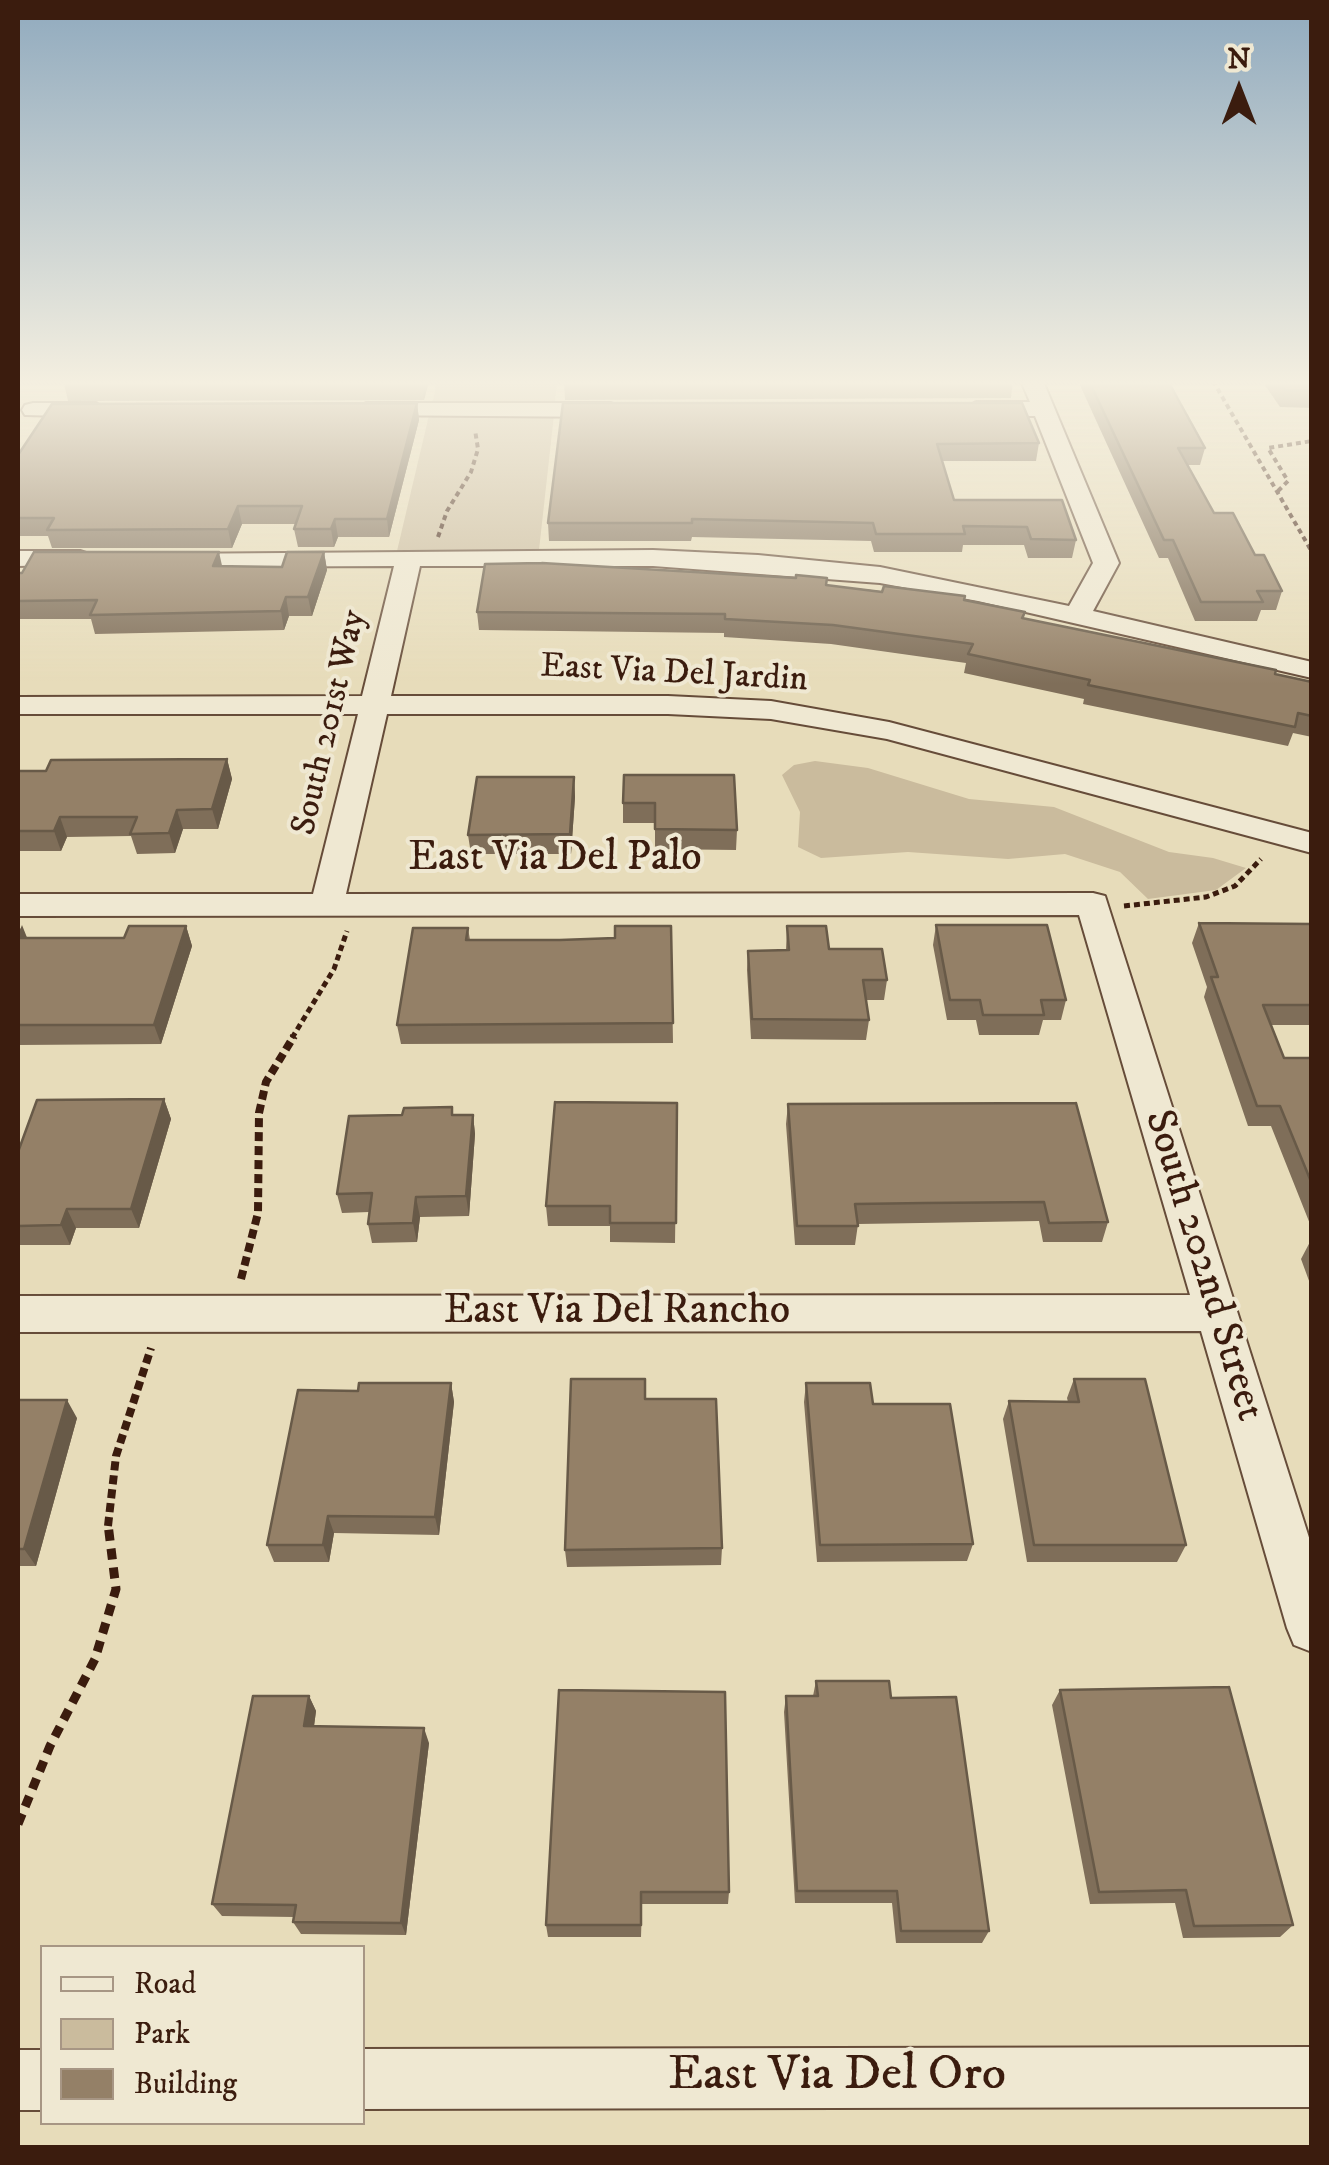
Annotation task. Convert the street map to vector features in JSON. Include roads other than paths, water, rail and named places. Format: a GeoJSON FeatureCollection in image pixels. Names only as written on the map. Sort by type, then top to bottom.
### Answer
{"type":"FeatureCollection","features":[{"type":"Feature","properties":{"kind":"street"},"geometry":{"type":"LineString","coordinates":[[1073,482],[1106,564],[1078,616]]}},
{"type":"Feature","properties":{"kind":"street","name":"South 201st Way"},"geometry":{"type":"LineString","coordinates":[[338,912],[374,705],[422,558]]}},
{"type":"Feature","properties":{"kind":"street"},"geometry":{"type":"LineString","coordinates":[[18,560],[652,558],[758,562],[880,575],[1312,670]]}},
{"type":"Feature","properties":{"kind":"street","name":"East Via Del Jardin"},"geometry":{"type":"LineString","coordinates":[[18,706],[668,705],[771,710],[889,732],[1312,843]]}},
{"type":"Feature","properties":{"kind":"street","name":"East Via Del Palo"},"geometry":{"type":"LineString","coordinates":[[18,905],[338,912],[1093,904]]}},
{"type":"Feature","properties":{"kind":"street","name":"South 202nd Street"},"geometry":{"type":"LineString","coordinates":[[1093,904],[1312,1628]]}},
{"type":"Feature","properties":{"kind":"street","name":"East Via Del Rancho"},"geometry":{"type":"LineString","coordinates":[[18,1314],[1216,1313]]}},
{"type":"Feature","properties":{"kind":"street","name":"East Via Del Oro"},"geometry":{"type":"LineString","coordinates":[[365,2079],[1312,2077]]}}]}
